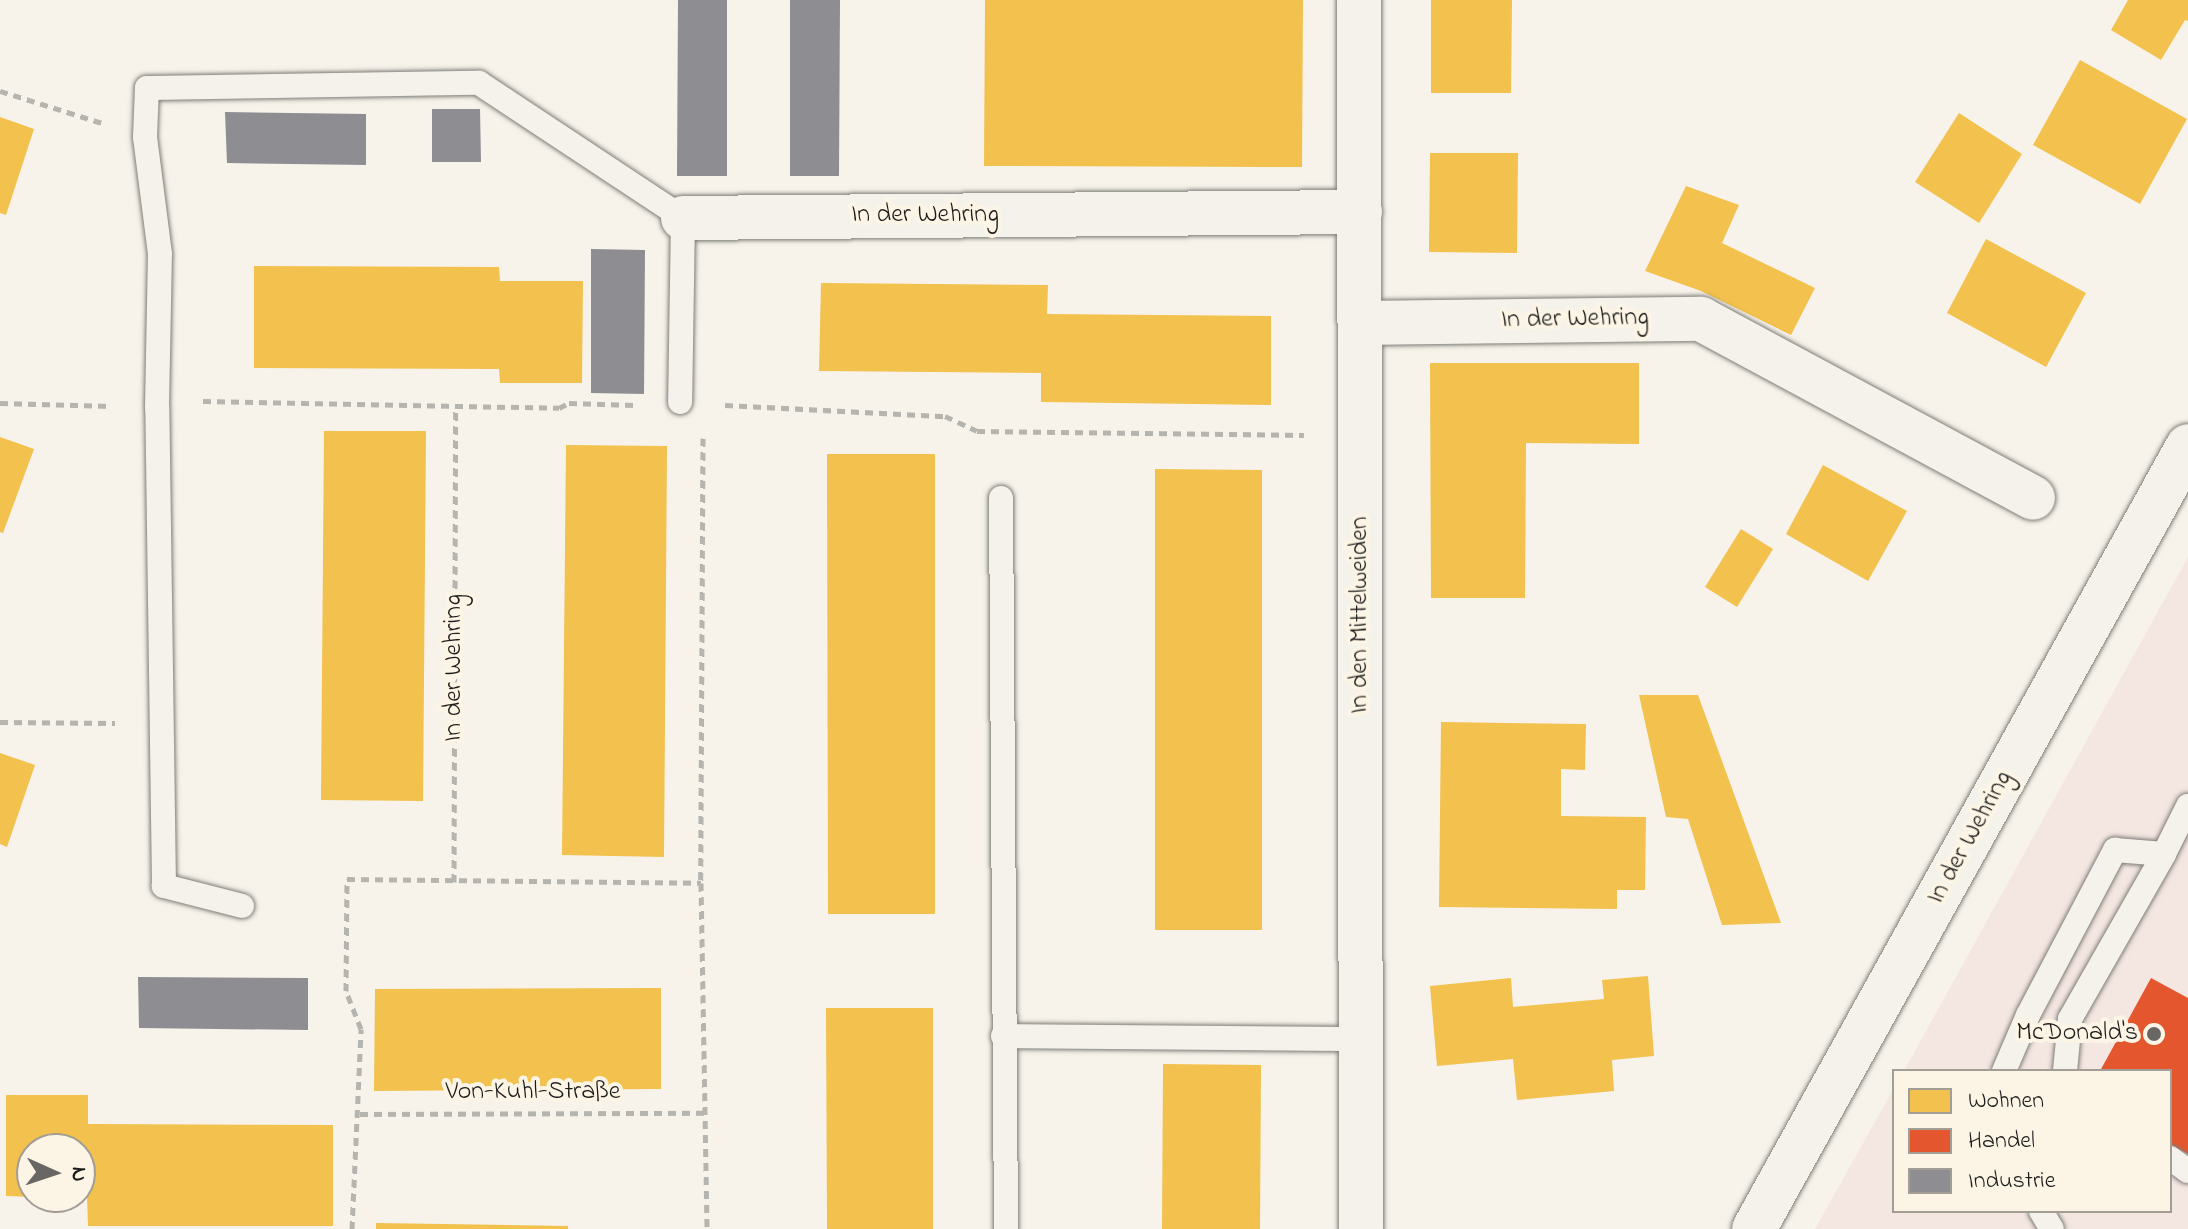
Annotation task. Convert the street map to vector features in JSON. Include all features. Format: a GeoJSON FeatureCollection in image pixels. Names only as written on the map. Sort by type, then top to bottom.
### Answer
{"type":"FeatureCollection","features":[{"type":"Feature","properties":{"kind":"street","name":"In den Mittelweiden"},"geometry":{"type":"LineString","coordinates":[[1359,0],[1361,1229]]}},
{"type":"Feature","properties":{"kind":"street","name":"In der Wehring"},"geometry":{"type":"LineString","coordinates":[[683,218],[1360,212]]}},
{"type":"Feature","properties":{"kind":"street","name":"In der Wehring"},"geometry":{"type":"LineString","coordinates":[[1360,323],[1701,319],[2033,498]]}},
{"type":"Feature","properties":{"kind":"street","name":"In der Wehring"},"geometry":{"type":"LineString","coordinates":[[1754,1229],[2188,446]]}},
{"type":"Feature","properties":{"kind":"lane"},"geometry":{"type":"LineString","coordinates":[[242,906],[164,886],[158,404],[160,254],[145,137],[147,88],[479,83],[683,218],[692,403]]}},
{"type":"Feature","properties":{"kind":"lane"},"geometry":{"type":"LineString","coordinates":[[1001,498],[1006,1229]]}},
{"type":"Feature","properties":{"kind":"lane"},"geometry":{"type":"LineString","coordinates":[[2065,1069],[2070,1019],[2188,806]]}},
{"type":"Feature","properties":{"kind":"lane"},"geometry":{"type":"LineString","coordinates":[[2005,1069],[2028,1015],[2115,850],[2164,854]]}},
{"type":"Feature","properties":{"kind":"lane"},"geometry":{"type":"LineString","coordinates":[[1003,1036],[1362,1039]]}},
{"type":"Feature","properties":{"kind":"path"},"geometry":{"type":"LineString","coordinates":[[0,91],[145,137]]}},
{"type":"Feature","properties":{"kind":"path"},"geometry":{"type":"LineString","coordinates":[[0,403],[559,408],[569,403],[692,403],[945,416],[977,431],[1361,436]]}},
{"type":"Feature","properties":{"kind":"path"},"geometry":{"type":"LineString","coordinates":[[692,403],[707,1229]]}},
{"type":"Feature","properties":{"kind":"path","name":"In der Wehring"},"geometry":{"type":"LineString","coordinates":[[454,882],[456,406]]}},
{"type":"Feature","properties":{"kind":"path"},"geometry":{"type":"LineString","coordinates":[[0,722],[161,724]]}},
{"type":"Feature","properties":{"kind":"path"},"geometry":{"type":"LineString","coordinates":[[352,1229],[361,1029],[346,991],[347,879],[701,883]]}},
{"type":"Feature","properties":{"kind":"path","name":"Von-Kuhl-Straße"},"geometry":{"type":"LineString","coordinates":[[359,1114],[707,1113]]}},
{"type":"Feature","properties":{"kind":"shaded area"},"geometry":{"type":"Polygon","coordinates":[[[2188,557],[2188,1229],[1815,1229],[1892,1092],[1892,1213],[2172,1213],[2172,1069],[1905,1069],[2188,557]]]}},
{"type":"Feature","properties":{"kind":"building: Wohnen"},"geometry":{"type":"Polygon","coordinates":[[[985,0],[1303,0],[1302,167],[984,166],[985,0]]]}},
{"type":"Feature","properties":{"kind":"building: Wohnen"},"geometry":{"type":"Polygon","coordinates":[[[1431,0],[1512,0],[1511,93],[1431,93],[1431,0]]]}},
{"type":"Feature","properties":{"kind":"building: Wohnen"},"geometry":{"type":"Polygon","coordinates":[[[2128,0],[2188,0],[2188,21],[2185,20],[2161,60],[2111,30],[2128,0]]]}},
{"type":"Feature","properties":{"kind":"building: Wohnen"},"geometry":{"type":"Polygon","coordinates":[[[2080,60],[2187,119],[2140,204],[2033,145],[2080,60]]]}},
{"type":"Feature","properties":{"kind":"building: Wohnen"},"geometry":{"type":"Polygon","coordinates":[[[1959,113],[2022,154],[1979,223],[1915,182],[1959,113]]]}},
{"type":"Feature","properties":{"kind":"building: Wohnen"},"geometry":{"type":"Polygon","coordinates":[[[0,117],[34,129],[6,215],[0,213],[0,117]]]}},
{"type":"Feature","properties":{"kind":"building: Wohnen"},"geometry":{"type":"Polygon","coordinates":[[[1430,153],[1518,153],[1517,253],[1429,252],[1430,153]]]}},
{"type":"Feature","properties":{"kind":"building: Wohnen"},"geometry":{"type":"Polygon","coordinates":[[[1686,186],[1739,205],[1722,243],[1815,288],[1791,335],[1701,291],[1645,271],[1686,186]]]}},
{"type":"Feature","properties":{"kind":"building: Wohnen"},"geometry":{"type":"Polygon","coordinates":[[[1986,239],[2086,293],[2046,367],[1947,313],[1986,239]]]}},
{"type":"Feature","properties":{"kind":"building: Wohnen"},"geometry":{"type":"Polygon","coordinates":[[[254,266],[499,267],[500,281],[583,281],[582,383],[500,383],[499,369],[254,368],[254,266]]]}},
{"type":"Feature","properties":{"kind":"building: Wohnen"},"geometry":{"type":"Polygon","coordinates":[[[821,283],[1048,285],[1047,314],[1271,316],[1271,405],[1041,402],[1041,373],[819,371],[821,283]]]}},
{"type":"Feature","properties":{"kind":"building: Wohnen"},"geometry":{"type":"Polygon","coordinates":[[[1430,363],[1639,363],[1639,444],[1526,443],[1525,598],[1431,598],[1430,363]]]}},
{"type":"Feature","properties":{"kind":"building: Wohnen"},"geometry":{"type":"Polygon","coordinates":[[[324,431],[426,431],[423,801],[321,800],[324,431]]]}},
{"type":"Feature","properties":{"kind":"building: Wohnen"},"geometry":{"type":"Polygon","coordinates":[[[0,437],[34,449],[3,533],[0,532],[0,437]]]}},
{"type":"Feature","properties":{"kind":"building: Wohnen"},"geometry":{"type":"Polygon","coordinates":[[[566,445],[667,446],[664,857],[562,855],[566,445]]]}},
{"type":"Feature","properties":{"kind":"building: Wohnen"},"geometry":{"type":"Polygon","coordinates":[[[827,454],[935,454],[935,914],[828,914],[827,454]]]}},
{"type":"Feature","properties":{"kind":"building: Wohnen"},"geometry":{"type":"Polygon","coordinates":[[[1823,465],[1907,511],[1868,581],[1786,534],[1823,465]]]}},
{"type":"Feature","properties":{"kind":"building: Wohnen"},"geometry":{"type":"Polygon","coordinates":[[[1155,469],[1262,470],[1262,930],[1155,930],[1155,469]]]}},
{"type":"Feature","properties":{"kind":"building: Wohnen"},"geometry":{"type":"Polygon","coordinates":[[[1741,529],[1773,549],[1737,607],[1705,587],[1741,529]]]}},
{"type":"Feature","properties":{"kind":"building: Wohnen"},"geometry":{"type":"Polygon","coordinates":[[[1639,695],[1698,695],[1781,923],[1722,925],[1688,819],[1666,817],[1639,695]]]}},
{"type":"Feature","properties":{"kind":"building: Wohnen"},"geometry":{"type":"Polygon","coordinates":[[[1441,722],[1586,724],[1585,770],[1561,769],[1561,816],[1646,817],[1645,890],[1617,890],[1617,909],[1439,907],[1441,722]]]}},
{"type":"Feature","properties":{"kind":"building: Wohnen"},"geometry":{"type":"Polygon","coordinates":[[[0,753],[35,765],[7,847],[0,844],[0,753]]]}},
{"type":"Feature","properties":{"kind":"building: Wohnen"},"geometry":{"type":"Polygon","coordinates":[[[1648,976],[1654,1056],[1612,1060],[1614,1091],[1517,1100],[1513,1059],[1437,1066],[1430,986],[1511,978],[1513,1007],[1604,999],[1602,980],[1648,976]]]}},
{"type":"Feature","properties":{"kind":"building: Wohnen"},"geometry":{"type":"Polygon","coordinates":[[[661,988],[661,1089],[374,1091],[375,989],[661,988]]]}},
{"type":"Feature","properties":{"kind":"building: Wohnen"},"geometry":{"type":"Polygon","coordinates":[[[826,1008],[933,1008],[933,1229],[827,1229],[826,1008]]]}},
{"type":"Feature","properties":{"kind":"building: Wohnen"},"geometry":{"type":"Polygon","coordinates":[[[1163,1064],[1261,1065],[1260,1229],[1162,1229],[1163,1064]]]}},
{"type":"Feature","properties":{"kind":"building: Wohnen"},"geometry":{"type":"Polygon","coordinates":[[[6,1095],[88,1095],[88,1124],[333,1125],[333,1226],[88,1226],[88,1213],[96,1213],[96,1133],[16,1133],[16,1196],[6,1196],[6,1095]]]}},
{"type":"Feature","properties":{"kind":"building: Wohnen"},"geometry":{"type":"Polygon","coordinates":[[[376,1223],[568,1226],[568,1229],[376,1229],[376,1223]]]}},
{"type":"Feature","properties":{"kind":"building: Handel","name":"McDonald's"},"geometry":{"type":"Polygon","coordinates":[[[2151,978],[2188,998],[2188,1154],[2172,1145],[2172,1069],[2101,1069],[2151,978]]]}},
{"type":"Feature","properties":{"kind":"building: Industrie"},"geometry":{"type":"Polygon","coordinates":[[[678,0],[727,0],[727,176],[677,176],[678,0]]]}},
{"type":"Feature","properties":{"kind":"building: Industrie"},"geometry":{"type":"Polygon","coordinates":[[[790,0],[840,0],[839,176],[790,176],[790,0]]]}},
{"type":"Feature","properties":{"kind":"building: Industrie"},"geometry":{"type":"Polygon","coordinates":[[[432,109],[480,109],[481,162],[432,162],[432,109]]]}},
{"type":"Feature","properties":{"kind":"building: Industrie"},"geometry":{"type":"Polygon","coordinates":[[[225,112],[366,114],[366,165],[227,163],[225,112]]]}},
{"type":"Feature","properties":{"kind":"building: Industrie"},"geometry":{"type":"Polygon","coordinates":[[[591,249],[645,250],[644,394],[591,393],[591,249]]]}},
{"type":"Feature","properties":{"kind":"building: Industrie"},"geometry":{"type":"Polygon","coordinates":[[[138,977],[308,978],[308,1030],[139,1028],[138,977]]]}},
{"type":"Feature","properties":{"kind":"place","name":"McDonald's"},"geometry":{"type":"Point","coordinates":[2154,1034]}}]}
